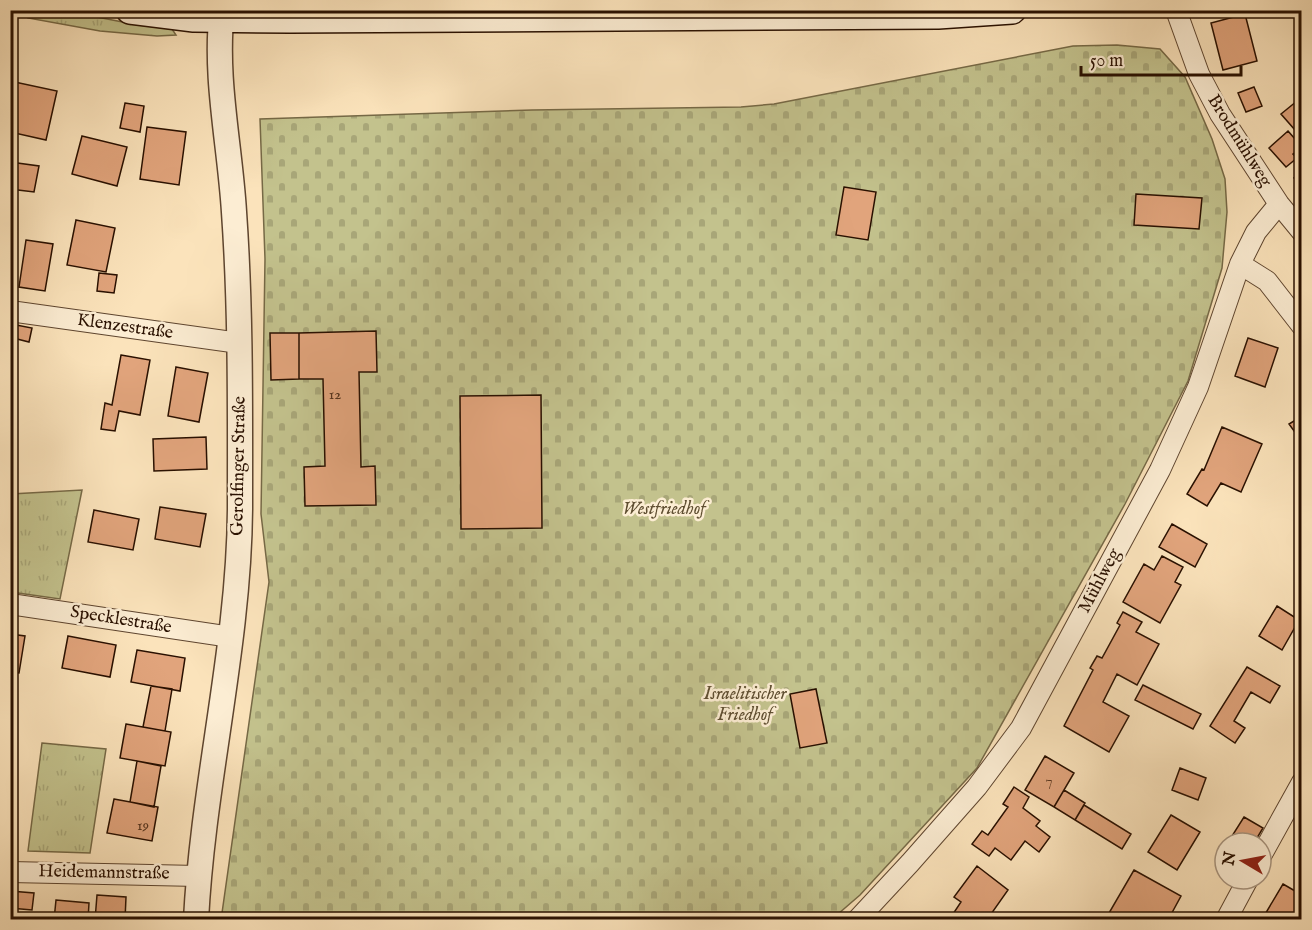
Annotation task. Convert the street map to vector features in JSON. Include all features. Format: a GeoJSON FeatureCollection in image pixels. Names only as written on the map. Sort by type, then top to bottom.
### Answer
{"type":"FeatureCollection","features":[{"type":"Feature","properties":{"kind":"main road"},"geometry":{"type":"LineString","coordinates":[[130,10],[161,15],[762,12],[938,15],[1012,10]]}},
{"type":"Feature","properties":{"kind":"street","name":"Brodmühlweg"},"geometry":{"type":"LineString","coordinates":[[1176,10],[1199,74],[1220,114],[1279,204],[1302,232]]}},
{"type":"Feature","properties":{"kind":"street","name":"Gerolfinger Straße"},"geometry":{"type":"LineString","coordinates":[[196,920],[198,876],[231,637],[240,513],[239,343],[234,212],[220,44],[221,15]]}},
{"type":"Feature","properties":{"kind":"street","name":"Mühlweg"},"geometry":{"type":"LineString","coordinates":[[857,920],[977,787],[1021,728],[1160,470],[1198,387],[1240,264],[1256,232],[1279,204]]}},
{"type":"Feature","properties":{"kind":"street"},"geometry":{"type":"LineString","coordinates":[[1240,264],[1268,281],[1302,326]]}},
{"type":"Feature","properties":{"kind":"street","name":"Klenzestraße"},"geometry":{"type":"LineString","coordinates":[[10,311],[239,343]]}},
{"type":"Feature","properties":{"kind":"street","name":"Specklestraße"},"geometry":{"type":"LineString","coordinates":[[10,604],[231,637]]}},
{"type":"Feature","properties":{"kind":"street"},"geometry":{"type":"LineString","coordinates":[[1273,834],[1302,782]]}},
{"type":"Feature","properties":{"kind":"street","name":"Heidemannstraße"},"geometry":{"type":"LineString","coordinates":[[10,872],[198,876]]}},
{"type":"Feature","properties":{"kind":"street"},"geometry":{"type":"LineString","coordinates":[[1226,920],[1242,891]]}},
{"type":"Feature","properties":{"kind":"green space"},"geometry":{"type":"Polygon","coordinates":[[[30,11],[66,11],[172,29],[176,35],[157,36],[100,31],[28,18],[30,11]]]}},
{"type":"Feature","properties":{"kind":"green space","name":"Westfriedhof"},"geometry":{"type":"Polygon","coordinates":[[[1117,45],[1160,49],[1185,77],[1212,139],[1225,179],[1227,212],[1222,268],[1188,381],[1125,504],[977,768],[860,895],[831,920],[221,920],[269,582],[261,514],[265,259],[260,119],[532,110],[741,107],[774,104],[1073,46],[1117,45]]]}},
{"type":"Feature","properties":{"kind":"green space"},"geometry":{"type":"Polygon","coordinates":[[[82,490],[60,599],[11,592],[11,494],[82,490]]]}},
{"type":"Feature","properties":{"kind":"green space"},"geometry":{"type":"Polygon","coordinates":[[[42,743],[106,749],[90,853],[28,851],[42,743]]]}},
{"type":"Feature","properties":{"kind":"building"},"geometry":{"type":"Polygon","coordinates":[[[1245,14],[1257,61],[1223,70],[1211,23],[1245,14]]]}},
{"type":"Feature","properties":{"kind":"building"},"geometry":{"type":"Polygon","coordinates":[[[10,81],[57,91],[46,140],[10,132],[10,81]]]}},
{"type":"Feature","properties":{"kind":"building"},"geometry":{"type":"Polygon","coordinates":[[[1254,87],[1262,106],[1246,112],[1238,93],[1254,87]]]}},
{"type":"Feature","properties":{"kind":"building"},"geometry":{"type":"Polygon","coordinates":[[[1297,101],[1302,107],[1302,138],[1281,114],[1297,101]]]}},
{"type":"Feature","properties":{"kind":"building"},"geometry":{"type":"Polygon","coordinates":[[[125,103],[144,106],[140,132],[120,128],[125,103]]]}},
{"type":"Feature","properties":{"kind":"building"},"geometry":{"type":"Polygon","coordinates":[[[147,127],[186,132],[179,185],[140,179],[147,127]]]}},
{"type":"Feature","properties":{"kind":"building"},"geometry":{"type":"Polygon","coordinates":[[[1288,131],[1302,147],[1293,154],[1297,158],[1286,167],[1269,148],[1288,131]]]}},
{"type":"Feature","properties":{"kind":"building"},"geometry":{"type":"Polygon","coordinates":[[[82,136],[127,147],[117,186],[72,174],[82,136]]]}},
{"type":"Feature","properties":{"kind":"building"},"geometry":{"type":"Polygon","coordinates":[[[10,162],[39,166],[34,192],[10,189],[10,162]]]}},
{"type":"Feature","properties":{"kind":"building"},"geometry":{"type":"Polygon","coordinates":[[[1302,172],[1302,188],[1294,178],[1302,172]]]}},
{"type":"Feature","properties":{"kind":"building"},"geometry":{"type":"Polygon","coordinates":[[[844,187],[876,192],[868,240],[836,235],[844,187]]]}},
{"type":"Feature","properties":{"kind":"building"},"geometry":{"type":"Polygon","coordinates":[[[1136,194],[1202,198],[1199,229],[1134,225],[1136,194]]]}},
{"type":"Feature","properties":{"kind":"building"},"geometry":{"type":"Polygon","coordinates":[[[76,220],[115,228],[106,272],[67,265],[76,220]]]}},
{"type":"Feature","properties":{"kind":"building"},"geometry":{"type":"Polygon","coordinates":[[[26,240],[53,244],[45,291],[19,287],[26,240]]]}},
{"type":"Feature","properties":{"kind":"building"},"geometry":{"type":"Polygon","coordinates":[[[99,273],[117,275],[114,293],[97,291],[99,273]]]}},
{"type":"Feature","properties":{"kind":"building"},"geometry":{"type":"Polygon","coordinates":[[[11,324],[32,328],[29,342],[17,339],[15,356],[10,356],[11,324]]]}},
{"type":"Feature","properties":{"kind":"building"},"geometry":{"type":"Polygon","coordinates":[[[376,331],[377,372],[359,372],[361,467],[375,466],[376,505],[305,506],[304,467],[325,466],[323,379],[299,379],[299,333],[376,331]]]}},
{"type":"Feature","properties":{"kind":"building"},"geometry":{"type":"Polygon","coordinates":[[[270,333],[299,333],[299,379],[271,380],[270,333]]]}},
{"type":"Feature","properties":{"kind":"building"},"geometry":{"type":"Polygon","coordinates":[[[1248,338],[1278,348],[1265,387],[1235,376],[1248,338]]]}},
{"type":"Feature","properties":{"kind":"building"},"geometry":{"type":"Polygon","coordinates":[[[121,355],[150,360],[140,415],[119,411],[115,431],[101,429],[105,403],[112,405],[121,355]]]}},
{"type":"Feature","properties":{"kind":"building"},"geometry":{"type":"Polygon","coordinates":[[[176,367],[208,373],[199,422],[168,416],[176,367]]]}},
{"type":"Feature","properties":{"kind":"building"},"geometry":{"type":"Polygon","coordinates":[[[541,395],[542,528],[461,529],[460,396],[541,395]]]}},
{"type":"Feature","properties":{"kind":"building"},"geometry":{"type":"Polygon","coordinates":[[[1302,416],[1302,442],[1289,424],[1302,416]]]}},
{"type":"Feature","properties":{"kind":"building"},"geometry":{"type":"Polygon","coordinates":[[[1222,427],[1262,444],[1241,492],[1221,483],[1207,506],[1187,494],[1202,469],[1204,470],[1222,427]]]}},
{"type":"Feature","properties":{"kind":"building"},"geometry":{"type":"Polygon","coordinates":[[[206,437],[207,469],[154,471],[153,439],[206,437]]]}},
{"type":"Feature","properties":{"kind":"building"},"geometry":{"type":"Polygon","coordinates":[[[160,507],[206,514],[200,547],[155,539],[160,507]]]}},
{"type":"Feature","properties":{"kind":"building"},"geometry":{"type":"Polygon","coordinates":[[[94,510],[139,519],[133,550],[88,542],[94,510]]]}},
{"type":"Feature","properties":{"kind":"building"},"geometry":{"type":"Polygon","coordinates":[[[1172,524],[1207,544],[1195,567],[1159,547],[1172,524]]]}},
{"type":"Feature","properties":{"kind":"building"},"geometry":{"type":"Polygon","coordinates":[[[1162,556],[1183,567],[1175,582],[1181,585],[1160,623],[1123,602],[1144,564],[1154,570],[1162,556]]]}},
{"type":"Feature","properties":{"kind":"building"},"geometry":{"type":"Polygon","coordinates":[[[1277,606],[1299,620],[1282,650],[1259,636],[1277,606]]]}},
{"type":"Feature","properties":{"kind":"building"},"geometry":{"type":"Polygon","coordinates":[[[1123,612],[1142,622],[1136,632],[1159,644],[1137,685],[1117,674],[1103,702],[1129,716],[1109,752],[1064,726],[1093,670],[1090,668],[1097,656],[1102,658],[1120,625],[1117,623],[1123,612]]]}},
{"type":"Feature","properties":{"kind":"building"},"geometry":{"type":"Polygon","coordinates":[[[10,634],[25,636],[19,673],[10,672],[10,634]]]}},
{"type":"Feature","properties":{"kind":"building"},"geometry":{"type":"Polygon","coordinates":[[[68,636],[116,645],[110,677],[62,668],[68,636]]]}},
{"type":"Feature","properties":{"kind":"building"},"geometry":{"type":"Polygon","coordinates":[[[137,650],[185,658],[180,691],[131,682],[137,650]]]}},
{"type":"Feature","properties":{"kind":"building"},"geometry":{"type":"Polygon","coordinates":[[[1247,667],[1280,686],[1270,703],[1251,692],[1234,721],[1245,728],[1235,743],[1210,726],[1247,667]]]}},
{"type":"Feature","properties":{"kind":"building"},"geometry":{"type":"Polygon","coordinates":[[[1143,685],[1201,714],[1193,729],[1135,700],[1143,685]]]}},
{"type":"Feature","properties":{"kind":"building"},"geometry":{"type":"Polygon","coordinates":[[[151,686],[172,689],[165,731],[143,727],[151,686]]]}},
{"type":"Feature","properties":{"kind":"building"},"geometry":{"type":"Polygon","coordinates":[[[816,689],[827,743],[800,748],[790,694],[816,689]]]}},
{"type":"Feature","properties":{"kind":"building"},"geometry":{"type":"Polygon","coordinates":[[[126,724],[171,732],[165,766],[120,758],[126,724]]]}},
{"type":"Feature","properties":{"kind":"building"},"geometry":{"type":"Polygon","coordinates":[[[1045,756],[1074,773],[1054,807],[1025,790],[1045,756]]]}},
{"type":"Feature","properties":{"kind":"building"},"geometry":{"type":"Polygon","coordinates":[[[137,761],[161,766],[154,807],[130,802],[137,761]]]}},
{"type":"Feature","properties":{"kind":"building"},"geometry":{"type":"Polygon","coordinates":[[[1180,768],[1206,778],[1198,800],[1172,790],[1180,768]]]}},
{"type":"Feature","properties":{"kind":"building"},"geometry":{"type":"Polygon","coordinates":[[[1014,787],[1029,797],[1023,808],[1040,821],[1036,826],[1050,837],[1039,852],[1025,841],[1011,860],[995,848],[989,856],[972,844],[982,831],[988,835],[1008,807],[1003,804],[1014,787]]]}},
{"type":"Feature","properties":{"kind":"building"},"geometry":{"type":"Polygon","coordinates":[[[1064,790],[1085,803],[1075,820],[1054,807],[1064,790]]]}},
{"type":"Feature","properties":{"kind":"building"},"geometry":{"type":"Polygon","coordinates":[[[114,799],[158,807],[152,841],[107,833],[114,799]]]}},
{"type":"Feature","properties":{"kind":"building"},"geometry":{"type":"Polygon","coordinates":[[[1084,805],[1131,834],[1122,849],[1075,820],[1084,805]]]}},
{"type":"Feature","properties":{"kind":"building"},"geometry":{"type":"Polygon","coordinates":[[[1171,815],[1200,832],[1177,870],[1148,852],[1171,815]]]}},
{"type":"Feature","properties":{"kind":"building"},"geometry":{"type":"Polygon","coordinates":[[[1244,817],[1263,828],[1261,831],[1235,831],[1244,817]]]}},
{"type":"Feature","properties":{"kind":"building"},"geometry":{"type":"Polygon","coordinates":[[[977,866],[1008,890],[991,914],[995,917],[993,920],[949,920],[961,902],[954,897],[977,866]]]}},
{"type":"Feature","properties":{"kind":"building"},"geometry":{"type":"Polygon","coordinates":[[[1134,870],[1181,896],[1168,920],[1121,920],[1109,913],[1134,870]]]}},
{"type":"Feature","properties":{"kind":"building"},"geometry":{"type":"Polygon","coordinates":[[[1283,884],[1302,895],[1302,920],[1270,920],[1264,916],[1283,884]]]}},
{"type":"Feature","properties":{"kind":"building"},"geometry":{"type":"Polygon","coordinates":[[[10,891],[34,893],[32,910],[10,908],[10,891]]]}},
{"type":"Feature","properties":{"kind":"building"},"geometry":{"type":"Polygon","coordinates":[[[97,895],[126,897],[125,920],[95,920],[97,895]]]}},
{"type":"Feature","properties":{"kind":"building"},"geometry":{"type":"Polygon","coordinates":[[[56,900],[89,903],[88,920],[54,920],[56,900]]]}},
{"type":"Feature","properties":{"kind":"park label","name":"Israelitischer Friedhof"},"geometry":{"type":"Point","coordinates":[745,704]}}]}
